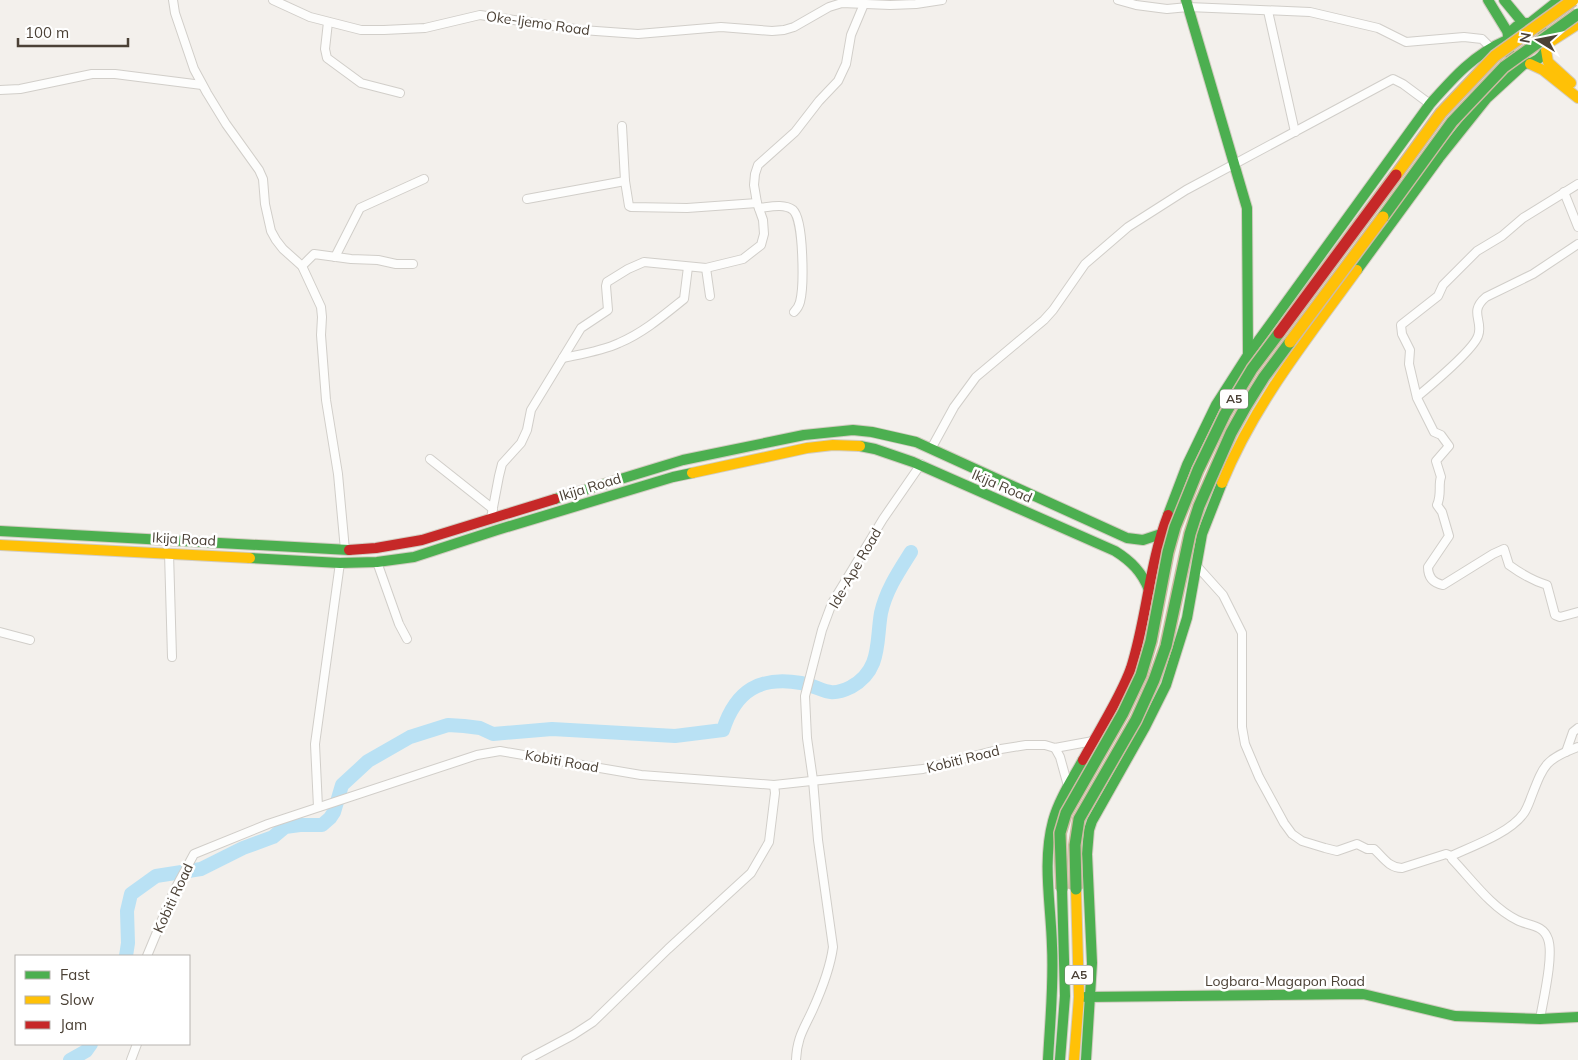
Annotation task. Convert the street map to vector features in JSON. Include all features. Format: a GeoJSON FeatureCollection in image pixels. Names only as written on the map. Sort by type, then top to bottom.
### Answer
{"type":"FeatureCollection","features":[{"type":"Feature","properties":{"kind":"main road"},"geometry":{"type":"LineString","coordinates":[[1488,0],[1508,37],[1509,53],[1513,58],[1543,70],[1578,98]]}},
{"type":"Feature","properties":{"kind":"main road"},"geometry":{"type":"LineString","coordinates":[[1504,0],[1526,23],[1542,30],[1547,39],[1548,62],[1578,88]]}},
{"type":"Feature","properties":{"kind":"main road"},"geometry":{"type":"LineString","coordinates":[[1048,1060],[1053,963],[1048,839],[1052,820],[1058,804],[1111,709],[1130,670],[1141,632],[1161,534],[1176,491],[1200,438],[1216,405],[1248,356],[1430,104],[1458,72],[1490,46],[1508,37],[1512,29],[1526,23],[1560,0]]}},
{"type":"Feature","properties":{"kind":"main road","name":"A5"},"geometry":{"type":"LineString","coordinates":[[1060,1060],[1064,996],[1060,833],[1066,813],[1123,713],[1141,675],[1151,641],[1168,552],[1175,527],[1198,470],[1225,414],[1252,369],[1376,204],[1441,113],[1495,56],[1573,0]]}},
{"type":"Feature","properties":{"kind":"main road"},"geometry":{"type":"LineString","coordinates":[[1187,3],[1245,200],[1248,217],[1248,356]]}},
{"type":"Feature","properties":{"kind":"main road","name":"A5"},"geometry":{"type":"LineString","coordinates":[[1074,1060],[1085,997],[1074,844],[1079,819],[1136,720],[1154,680],[1166,646],[1194,520],[1211,476],[1237,420],[1264,377],[1452,122],[1504,67],[1578,14]]}},
{"type":"Feature","properties":{"kind":"main road"},"geometry":{"type":"LineString","coordinates":[[1086,1060],[1085,997],[1092,963],[1086,854],[1089,830],[1092,821],[1145,727],[1166,684],[1180,643],[1186,618],[1202,534],[1212,505],[1246,432],[1274,384],[1438,158],[1487,98],[1527,64],[1540,59],[1547,47],[1578,24]]}},
{"type":"Feature","properties":{"kind":"main road","name":"Ikija Road"},"geometry":{"type":"LineString","coordinates":[[0,531],[345,550],[376,548],[422,540],[492,513],[683,460],[804,435],[839,430],[872,432],[916,442],[1126,538],[1143,540],[1161,534]]}},
{"type":"Feature","properties":{"kind":"main road","name":"Ikija Road"},"geometry":{"type":"LineString","coordinates":[[0,545],[340,563],[377,562],[414,557],[673,477],[827,444],[846,444],[867,446],[886,451],[921,464],[961,484],[1115,551],[1138,568],[1149,590]]}},
{"type":"Feature","properties":{"kind":"main road"},"geometry":{"type":"LineString","coordinates":[[1141,632],[1180,643]]}},
{"type":"Feature","properties":{"kind":"main road","name":"Logbara-Magapon Road"},"geometry":{"type":"LineString","coordinates":[[1085,997],[1363,994],[1455,1016],[1540,1019],[1578,1017]]}},
{"type":"Feature","properties":{"kind":"main road"},"geometry":{"type":"LineString","coordinates":[[1052,996],[1064,996]]}},
{"type":"Feature","properties":{"kind":"street"},"geometry":{"type":"LineString","coordinates":[[173,0],[175,13],[194,69],[226,124],[259,170],[263,179],[265,204],[271,230],[276,240],[302,266],[321,312],[326,400],[338,474],[345,550]]}},
{"type":"Feature","properties":{"kind":"street","name":"Oke-Ijemo Road"},"geometry":{"type":"LineString","coordinates":[[273,0],[328,22],[361,30],[425,28],[480,15],[582,30],[638,34],[720,27],[772,31],[784,30],[794,27],[836,4],[916,4],[942,0]]}},
{"type":"Feature","properties":{"kind":"street"},"geometry":{"type":"LineString","coordinates":[[1118,0],[1136,5],[1174,9],[1187,3],[1268,11],[1310,12],[1378,28],[1406,42],[1464,37],[1482,39],[1490,46]]}},
{"type":"Feature","properties":{"kind":"street"},"geometry":{"type":"LineString","coordinates":[[492,513],[502,464],[521,443],[527,430],[531,410],[581,328],[608,310],[606,286],[610,279],[644,262],[706,268],[743,260],[761,245],[764,234],[763,220],[754,185],[758,165],[795,132],[819,101],[838,81],[846,64],[851,35],[864,4]]}},
{"type":"Feature","properties":{"kind":"street"},"geometry":{"type":"LineString","coordinates":[[1268,11],[1295,132]]}},
{"type":"Feature","properties":{"kind":"street"},"geometry":{"type":"LineString","coordinates":[[328,22],[324,49],[327,58],[361,83],[400,93]]}},
{"type":"Feature","properties":{"kind":"street"},"geometry":{"type":"LineString","coordinates":[[0,90],[20,89],[92,74],[115,74],[202,85]]}},
{"type":"Feature","properties":{"kind":"street"},"geometry":{"type":"LineString","coordinates":[[931,449],[954,407],[976,377],[1054,310],[1085,264],[1128,227],[1186,190],[1393,79],[1430,104]]}},
{"type":"Feature","properties":{"kind":"street"},"geometry":{"type":"LineString","coordinates":[[622,126],[625,181],[629,206],[632,208],[758,205],[784,206],[793,210],[798,218],[802,245],[800,302],[794,312]]}},
{"type":"Feature","properties":{"kind":"street"},"geometry":{"type":"LineString","coordinates":[[335,257],[360,208],[424,179]]}},
{"type":"Feature","properties":{"kind":"street"},"geometry":{"type":"LineString","coordinates":[[527,199],[625,181]]}},
{"type":"Feature","properties":{"kind":"street"},"geometry":{"type":"LineString","coordinates":[[1578,184],[1523,218],[1502,236],[1477,251],[1443,285],[1438,296],[1401,325],[1402,334],[1410,350],[1409,364],[1417,398],[1434,432],[1442,435],[1449,446],[1436,461],[1441,477],[1441,493],[1437,505],[1442,512],[1450,536],[1430,562],[1428,567],[1430,578],[1437,584],[1443,585],[1504,549],[1509,566],[1536,582],[1546,585],[1555,615],[1560,617],[1578,612]]}},
{"type":"Feature","properties":{"kind":"street"},"geometry":{"type":"LineString","coordinates":[[1564,192],[1578,227]]}},
{"type":"Feature","properties":{"kind":"street"},"geometry":{"type":"LineString","coordinates":[[1418,396],[1435,383],[1475,342],[1479,332],[1476,312],[1481,301],[1533,274],[1578,244]]}},
{"type":"Feature","properties":{"kind":"street"},"geometry":{"type":"LineString","coordinates":[[302,266],[314,254],[351,259],[378,260],[396,264],[413,264]]}},
{"type":"Feature","properties":{"kind":"street"},"geometry":{"type":"LineString","coordinates":[[563,358],[621,343],[654,322],[684,299],[688,267]]}},
{"type":"Feature","properties":{"kind":"street"},"geometry":{"type":"LineString","coordinates":[[706,268],[710,296]]}},
{"type":"Feature","properties":{"kind":"street"},"geometry":{"type":"LineString","coordinates":[[430,459],[492,513]]}},
{"type":"Feature","properties":{"kind":"street","name":"Ide-Ape Road"},"geometry":{"type":"LineString","coordinates":[[796,1060],[797,1042],[831,964],[833,947],[818,840],[814,780],[807,738],[805,696],[808,680],[822,630],[832,603],[883,519],[921,464]]}},
{"type":"Feature","properties":{"kind":"street"},"geometry":{"type":"LineString","coordinates":[[169,553],[172,657]]}},
{"type":"Feature","properties":{"kind":"street"},"geometry":{"type":"LineString","coordinates":[[377,562],[399,624],[407,639]]}},
{"type":"Feature","properties":{"kind":"street"},"geometry":{"type":"LineString","coordinates":[[318,807],[315,744],[340,563]]}},
{"type":"Feature","properties":{"kind":"street"},"geometry":{"type":"LineString","coordinates":[[1196,565],[1223,594],[1242,633],[1241,682],[1245,744],[1259,777],[1284,823],[1292,834],[1302,841],[1332,850],[1345,849],[1357,844],[1374,850],[1386,862],[1396,868],[1402,868],[1446,854],[1451,856],[1480,844],[1507,828],[1523,814],[1542,771],[1548,762],[1578,747]]}},
{"type":"Feature","properties":{"kind":"street"},"geometry":{"type":"LineString","coordinates":[[0,632],[30,640]]}},
{"type":"Feature","properties":{"kind":"street"},"geometry":{"type":"LineString","coordinates":[[1566,752],[1573,732],[1578,728]]}},
{"type":"Feature","properties":{"kind":"street","name":"Kobiti Road"},"geometry":{"type":"LineString","coordinates":[[147,955],[174,890],[194,854],[268,824],[477,755],[500,751],[641,775],[774,785],[923,769],[1001,749],[1026,745],[1044,745],[1054,748],[1093,741]]}},
{"type":"Feature","properties":{"kind":"street"},"geometry":{"type":"LineString","coordinates":[[1054,748],[1060,757],[1068,786]]}},
{"type":"Feature","properties":{"kind":"street"},"geometry":{"type":"LineString","coordinates":[[526,1060],[593,1022],[668,949],[751,873],[769,842],[775,793],[774,785]]}},
{"type":"Feature","properties":{"kind":"street"},"geometry":{"type":"LineString","coordinates":[[1451,856],[1452,860],[1488,898],[1518,921],[1545,932],[1549,940],[1550,952],[1540,1019]]}},
{"type":"Feature","properties":{"kind":"street"},"geometry":{"type":"LineString","coordinates":[[1486,890],[1488,898]]}},
{"type":"Feature","properties":{"kind":"street"},"geometry":{"type":"LineString","coordinates":[[131,1060],[137,1045]]}},
{"type":"Feature","properties":{"kind":"waterway"},"geometry":{"type":"LineString","coordinates":[[126,955],[128,943],[127,911],[131,894],[156,876],[201,869],[243,848],[273,837],[285,827],[322,825],[334,812],[342,785],[368,761],[410,737],[448,725],[480,728],[493,734],[552,729],[675,736],[723,730],[728,716],[735,705],[751,689],[762,684],[786,681],[801,683],[830,692],[851,687],[861,680],[873,663],[876,654],[881,613],[886,596],[911,552]]}},
{"type":"Feature","properties":{"kind":"waterway"},"geometry":{"type":"LineString","coordinates":[[70,1060],[86,1051],[90,1045]]}},
{"type":"Feature","properties":{"kind":"traffic: fast"},"geometry":{"type":"LineString","coordinates":[[1186,0],[1247,208],[1248,355]]}},
{"type":"Feature","properties":{"kind":"traffic: fast"},"geometry":{"type":"LineString","coordinates":[[1488,0],[1507,31],[1508,50],[1515,60],[1531,63],[1538,59],[1547,47],[1542,31],[1530,23],[1519,25],[1509,35]]}},
{"type":"Feature","properties":{"kind":"traffic: fast"},"geometry":{"type":"LineString","coordinates":[[1504,0],[1523,23]]}},
{"type":"Feature","properties":{"kind":"traffic: fast"},"geometry":{"type":"LineString","coordinates":[[1530,23],[1559,0]]}},
{"type":"Feature","properties":{"kind":"traffic: fast"},"geometry":{"type":"LineString","coordinates":[[1383,217],[1452,122],[1504,67],[1578,14]]}},
{"type":"Feature","properties":{"kind":"traffic: fast"},"geometry":{"type":"LineString","coordinates":[[1168,515],[1187,465],[1216,405],[1248,355],[1430,104],[1474,60],[1484,52],[1507,40]]}},
{"type":"Feature","properties":{"kind":"traffic: fast"},"geometry":{"type":"LineString","coordinates":[[1357,270],[1439,158],[1487,98],[1524,64]]}},
{"type":"Feature","properties":{"kind":"traffic: fast"},"geometry":{"type":"LineString","coordinates":[[1062,889],[1060,833],[1066,813],[1123,713],[1141,675],[1151,641],[1168,552],[1175,527],[1198,470],[1225,414],[1252,369],[1279,333]]}},
{"type":"Feature","properties":{"kind":"traffic: fast"},"geometry":{"type":"LineString","coordinates":[[1076,889],[1075,845],[1079,819],[1136,720],[1154,680],[1166,646],[1190,534],[1199,506],[1231,433],[1264,377],[1290,342]]}},
{"type":"Feature","properties":{"kind":"traffic: fast"},"geometry":{"type":"LineString","coordinates":[[555,499],[683,460],[804,435],[853,430],[872,432],[916,442],[1127,538],[1143,540],[1161,534]]}},
{"type":"Feature","properties":{"kind":"traffic: fast"},"geometry":{"type":"LineString","coordinates":[[860,446],[913,462],[1115,551],[1135,568],[1149,590]]}},
{"type":"Feature","properties":{"kind":"traffic: fast"},"geometry":{"type":"LineString","coordinates":[[250,558],[340,563],[377,562],[414,557],[497,530],[692,473]]}},
{"type":"Feature","properties":{"kind":"traffic: fast"},"geometry":{"type":"LineString","coordinates":[[1086,1060],[1092,963],[1087,854],[1089,830],[1092,821],[1145,727],[1166,685],[1187,618],[1202,534],[1222,483]]}},
{"type":"Feature","properties":{"kind":"traffic: fast"},"geometry":{"type":"LineString","coordinates":[[0,531],[349,550]]}},
{"type":"Feature","properties":{"kind":"traffic: fast"},"geometry":{"type":"LineString","coordinates":[[1048,1060],[1052,1003],[1048,852],[1053,821],[1059,805],[1083,760]]}},
{"type":"Feature","properties":{"kind":"traffic: fast"},"geometry":{"type":"LineString","coordinates":[[1060,1060],[1065,996],[1062,889]]}},
{"type":"Feature","properties":{"kind":"traffic: fast"},"geometry":{"type":"LineString","coordinates":[[1085,997],[1363,994],[1455,1016],[1540,1019],[1578,1017]]}},
{"type":"Feature","properties":{"kind":"traffic: slow"},"geometry":{"type":"LineString","coordinates":[[1396,175],[1441,113],[1495,56],[1573,0]]}},
{"type":"Feature","properties":{"kind":"traffic: slow"},"geometry":{"type":"LineString","coordinates":[[1547,44],[1578,24]]}},
{"type":"Feature","properties":{"kind":"traffic: slow"},"geometry":{"type":"LineString","coordinates":[[1546,50],[1548,62],[1571,83]]}},
{"type":"Feature","properties":{"kind":"traffic: slow"},"geometry":{"type":"LineString","coordinates":[[1530,64],[1543,70],[1578,98]]}},
{"type":"Feature","properties":{"kind":"traffic: slow"},"geometry":{"type":"LineString","coordinates":[[1290,342],[1383,217]]}},
{"type":"Feature","properties":{"kind":"traffic: slow"},"geometry":{"type":"LineString","coordinates":[[1222,483],[1250,426],[1283,372],[1357,270]]}},
{"type":"Feature","properties":{"kind":"traffic: slow"},"geometry":{"type":"LineString","coordinates":[[692,473],[807,448],[833,445],[860,446]]}},
{"type":"Feature","properties":{"kind":"traffic: slow"},"geometry":{"type":"LineString","coordinates":[[0,545],[250,558]]}},
{"type":"Feature","properties":{"kind":"traffic: slow"},"geometry":{"type":"LineString","coordinates":[[1074,1060],[1079,997],[1076,889]]}},
{"type":"Feature","properties":{"kind":"traffic: jam"},"geometry":{"type":"LineString","coordinates":[[1279,333],[1396,175]]}},
{"type":"Feature","properties":{"kind":"traffic: jam"},"geometry":{"type":"LineString","coordinates":[[349,550],[376,548],[422,540],[555,499]]}},
{"type":"Feature","properties":{"kind":"traffic: jam"},"geometry":{"type":"LineString","coordinates":[[1083,760],[1115,702],[1131,668],[1141,630],[1156,553],[1168,515]]}}]}
